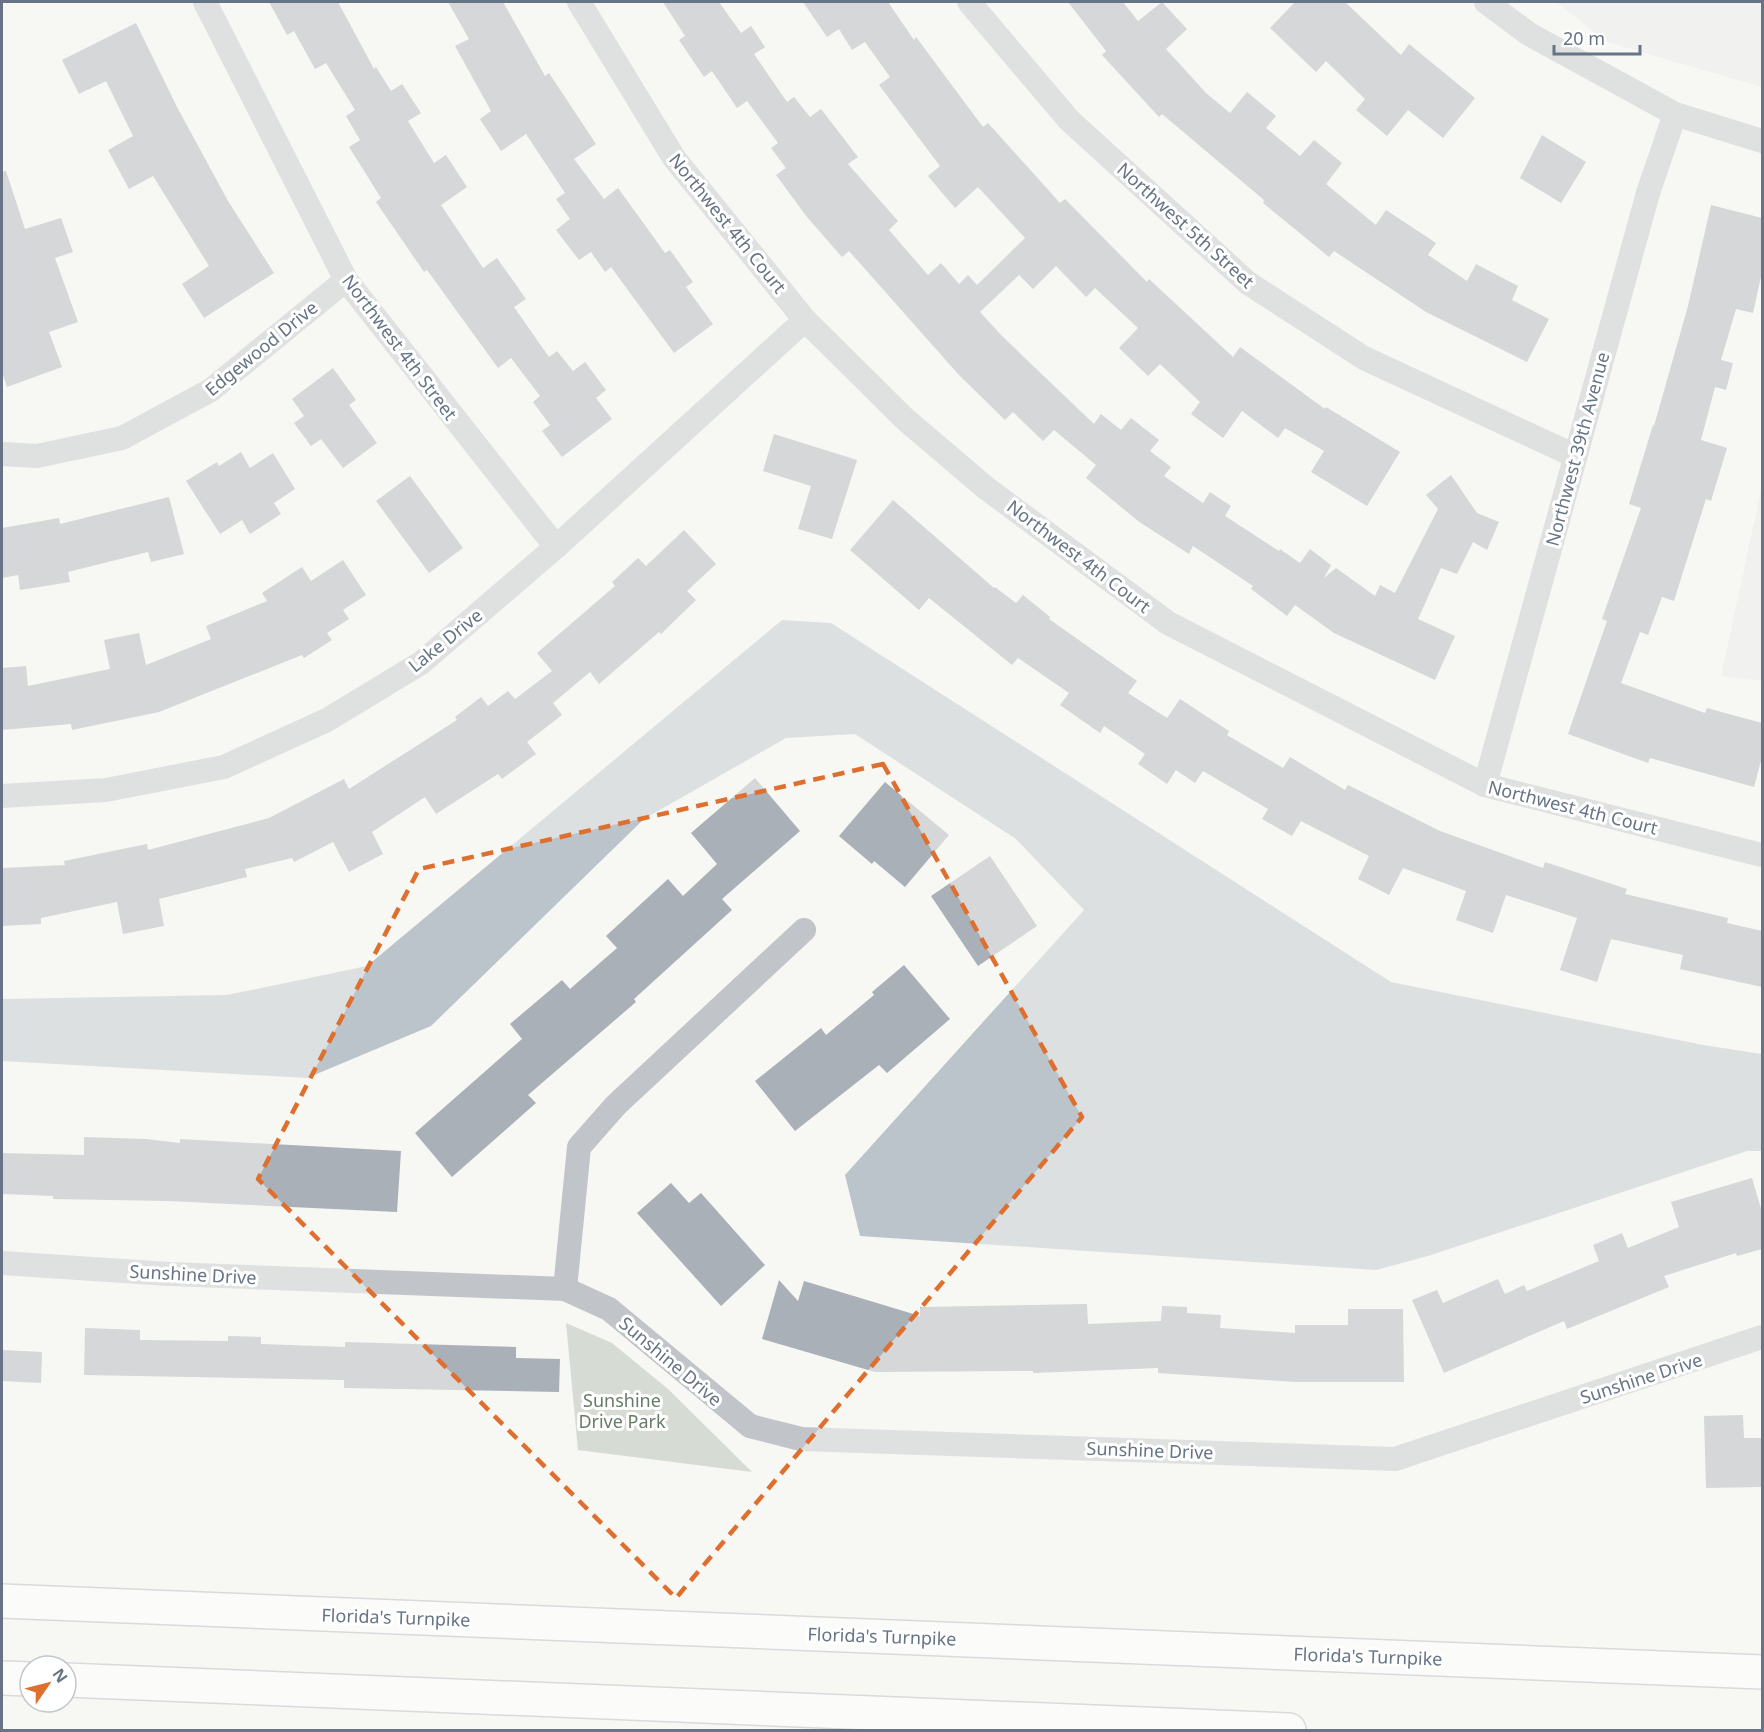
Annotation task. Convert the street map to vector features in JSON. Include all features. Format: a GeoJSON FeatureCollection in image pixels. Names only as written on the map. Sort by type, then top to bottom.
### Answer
{"type":"FeatureCollection","features":[{"type":"Feature","properties":{"kind":"highway","name":"Florida's Turnpike"},"geometry":{"type":"LineString","coordinates":[[2,1601],[1762,1672]]}},
{"type":"Feature","properties":{"kind":"highway"},"geometry":{"type":"LineString","coordinates":[[2,1678],[18,1679]]}},
{"type":"Feature","properties":{"kind":"highway"},"geometry":{"type":"LineString","coordinates":[[78,1681],[1289,1731]]}},
{"type":"Feature","properties":{"kind":"street","name":"Northwest 4th Street"},"geometry":{"type":"LineString","coordinates":[[205,2],[346,280],[556,547]]}},
{"type":"Feature","properties":{"kind":"street","name":"Northwest 4th Court"},"geometry":{"type":"LineString","coordinates":[[579,2],[674,158],[805,320],[906,420],[986,488],[1168,623],[1485,785],[1762,855]]}},
{"type":"Feature","properties":{"kind":"street","name":"Northwest 5th Street"},"geometry":{"type":"LineString","coordinates":[[969,2],[1069,120],[1248,283],[1364,358],[1575,456]]}},
{"type":"Feature","properties":{"kind":"street"},"geometry":{"type":"LineString","coordinates":[[1486,2],[1529,34],[1675,114],[1762,141]]}},
{"type":"Feature","properties":{"kind":"street","name":"Northwest 39th Avenue"},"geometry":{"type":"LineString","coordinates":[[1485,785],[1648,193],[1675,114]]}},
{"type":"Feature","properties":{"kind":"street","name":"Edgewood Drive"},"geometry":{"type":"LineString","coordinates":[[2,454],[37,456],[122,438],[211,390],[346,280]]}},
{"type":"Feature","properties":{"kind":"street","name":"Lake Drive"},"geometry":{"type":"LineString","coordinates":[[2,796],[106,790],[224,767],[327,720],[421,663],[556,547],[805,320]]}},
{"type":"Feature","properties":{"kind":"street"},"geometry":{"type":"LineString","coordinates":[[565,1289],[579,1147],[616,1105],[804,930]]}},
{"type":"Feature","properties":{"kind":"street","name":"Sunshine Drive"},"geometry":{"type":"LineString","coordinates":[[2,1263],[169,1274],[565,1289],[609,1309],[750,1426],[801,1438],[1395,1459],[1762,1337]]}},
{"type":"Feature","properties":{"kind":"highlighted area"},"geometry":{"type":"Polygon","coordinates":[[[883,764],[1082,1117],[676,1598],[258,1179],[419,869],[883,764]]]}},
{"type":"Feature","properties":{"kind":"shaded area"},"geometry":{"type":"Polygon","coordinates":[[[1556,2],[1762,2],[1762,87],[1607,42],[1556,2]]]}},
{"type":"Feature","properties":{"kind":"shaded area"},"geometry":{"type":"Polygon","coordinates":[[[1762,486],[1762,681],[1721,676],[1762,486]]]}},
{"type":"Feature","properties":{"kind":"shaded area"},"geometry":{"type":"Polygon","coordinates":[[[782,620],[831,623],[1391,982],[1703,1045],[1762,1054],[1762,1151],[1747,1151],[1428,1256],[1376,1270],[860,1236],[845,1175],[1084,910],[1016,839],[855,734],[786,738],[644,819],[431,1026],[307,1078],[2,1061],[2,999],[227,995],[367,966],[782,620]]]}},
{"type":"Feature","properties":{"kind":"green space","name":"Sunshine Drive Park"},"geometry":{"type":"Polygon","coordinates":[[[566,1323],[612,1343],[668,1389],[752,1472],[578,1450],[566,1323]]]}},
{"type":"Feature","properties":{"kind":"building"},"geometry":{"type":"Polygon","coordinates":[[[269,2],[338,2],[374,69],[376,67],[391,91],[402,84],[421,113],[408,121],[434,163],[446,155],[467,187],[441,205],[483,268],[497,258],[526,299],[514,307],[549,357],[557,351],[573,371],[585,362],[606,390],[596,398],[612,419],[562,457],[542,431],[550,425],[533,402],[540,396],[511,358],[498,368],[427,270],[424,272],[376,202],[381,198],[349,147],[360,140],[346,116],[355,110],[326,63],[315,69],[294,31],[287,35],[269,2]]]}},
{"type":"Feature","properties":{"kind":"building"},"geometry":{"type":"Polygon","coordinates":[[[448,2],[503,2],[545,76],[549,73],[596,144],[574,159],[604,199],[618,188],[665,253],[670,250],[693,282],[686,287],[713,324],[674,353],[611,267],[605,272],[591,252],[579,260],[556,230],[570,219],[556,199],[565,193],[526,134],[501,151],[480,119],[491,111],[455,46],[469,39],[448,2]]]}},
{"type":"Feature","properties":{"kind":"building"},"geometry":{"type":"Polygon","coordinates":[[[663,2],[719,2],[741,33],[751,26],[765,47],[754,54],[787,102],[794,97],[810,117],[821,109],[858,157],[848,164],[898,221],[889,230],[928,275],[941,263],[959,284],[968,275],[977,285],[1025,238],[978,187],[955,208],[928,176],[940,166],[879,85],[890,77],[865,42],[852,50],[839,29],[827,37],[803,2],[888,2],[914,40],[916,37],[983,127],[988,123],[1060,203],[1065,199],[1147,282],[1149,279],[1233,357],[1240,347],[1325,409],[1326,407],[1400,452],[1367,506],[1311,472],[1324,451],[1285,428],[1278,438],[1242,411],[1223,438],[1191,414],[1200,402],[1160,364],[1148,376],[1119,348],[1138,328],[1095,288],[1086,297],[1056,266],[1033,289],[1019,275],[980,312],[1094,424],[1101,414],[1121,430],[1131,418],[1159,440],[1150,451],[1171,467],[1164,476],[1203,503],[1210,492],[1231,506],[1225,516],[1279,551],[1280,549],[1300,563],[1310,549],[1331,565],[1324,578],[1336,568],[1375,596],[1380,585],[1395,593],[1438,509],[1426,495],[1451,475],[1477,513],[1499,522],[1487,550],[1473,542],[1457,574],[1441,568],[1418,619],[1455,636],[1435,680],[1334,633],[1295,605],[1287,616],[1251,589],[1253,586],[1193,546],[1189,554],[1138,521],[1086,478],[1096,465],[1054,430],[1043,441],[1013,412],[1005,420],[959,375],[849,251],[842,257],[807,217],[776,175],[786,168],[771,148],[778,143],[747,101],[737,108],[712,71],[704,77],[679,40],[685,36],[663,2]]]}},
{"type":"Feature","properties":{"kind":"building"},"geometry":{"type":"Polygon","coordinates":[[[1068,2],[1123,2],[1138,21],[1162,2],[1187,29],[1166,49],[1206,93],[1230,113],[1247,92],[1276,116],[1266,128],[1300,156],[1314,140],[1342,163],[1326,184],[1376,225],[1386,210],[1436,243],[1428,255],[1467,281],[1476,264],[1518,286],[1512,300],[1549,319],[1527,362],[1426,312],[1334,251],[1329,257],[1263,203],[1264,200],[1162,114],[1159,117],[1102,55],[1106,51],[1068,2]]]}},
{"type":"Feature","properties":{"kind":"building"},"geometry":{"type":"Polygon","coordinates":[[[1295,2],[1345,2],[1401,55],[1409,44],[1475,98],[1443,138],[1408,110],[1387,136],[1356,110],[1365,99],[1326,61],[1316,72],[1270,28],[1295,2]]]}},
{"type":"Feature","properties":{"kind":"building"},"geometry":{"type":"Polygon","coordinates":[[[136,23],[177,107],[228,201],[274,273],[204,318],[182,284],[209,266],[153,176],[129,189],[108,150],[133,136],[106,81],[79,94],[62,60],[136,23]]]}},
{"type":"Feature","properties":{"kind":"building"},"geometry":{"type":"Polygon","coordinates":[[[1542,135],[1586,162],[1561,203],[1520,178],[1542,135]]]}},
{"type":"Feature","properties":{"kind":"building"},"geometry":{"type":"Polygon","coordinates":[[[6,171],[25,229],[61,218],[73,252],[55,258],[78,322],[49,332],[62,367],[7,387],[2,372],[2,172],[6,171]]]}},
{"type":"Feature","properties":{"kind":"building"},"geometry":{"type":"Polygon","coordinates":[[[1711,205],[1762,218],[1762,272],[1753,313],[1736,309],[1721,360],[1733,363],[1726,390],[1715,387],[1701,440],[1727,448],[1711,501],[1706,499],[1674,601],[1662,597],[1648,635],[1640,632],[1621,683],[1705,713],[1707,708],[1762,723],[1762,757],[1754,787],[1650,758],[1648,763],[1568,734],[1607,621],[1602,619],[1641,508],[1629,504],[1688,306],[1711,205]]]}},
{"type":"Feature","properties":{"kind":"building"},"geometry":{"type":"Polygon","coordinates":[[[333,368],[356,400],[349,405],[377,443],[343,468],[321,439],[311,446],[294,423],[304,416],[292,399],[333,368]]]}},
{"type":"Feature","properties":{"kind":"building"},"geometry":{"type":"Polygon","coordinates":[[[774,434],[857,460],[832,539],[798,529],[811,486],[763,471],[774,434]]]}},
{"type":"Feature","properties":{"kind":"building"},"geometry":{"type":"Polygon","coordinates":[[[241,452],[250,468],[273,453],[295,489],[274,503],[281,514],[250,534],[242,520],[220,534],[186,481],[217,462],[219,466],[241,452]]]}},
{"type":"Feature","properties":{"kind":"building"},"geometry":{"type":"Polygon","coordinates":[[[410,476],[463,548],[429,573],[376,501],[410,476]]]}},
{"type":"Feature","properties":{"kind":"building"},"geometry":{"type":"Polygon","coordinates":[[[169,497],[184,554],[151,562],[148,552],[68,572],[70,582],[20,590],[18,575],[2,578],[2,528],[59,518],[60,524],[169,497]]]}},
{"type":"Feature","properties":{"kind":"building"},"geometry":{"type":"Polygon","coordinates":[[[893,500],[994,588],[1016,603],[1023,595],[1050,617],[1049,619],[1137,681],[1128,693],[1167,718],[1180,699],[1229,731],[1227,735],[1283,768],[1290,757],[1345,790],[1348,785],[1440,831],[1543,868],[1545,862],[1627,889],[1625,894],[1728,918],[1727,923],[1762,931],[1762,987],[1680,969],[1683,955],[1611,939],[1597,982],[1560,970],[1577,918],[1506,895],[1493,933],[1456,920],[1466,891],[1403,868],[1389,895],[1358,879],[1369,856],[1301,821],[1292,836],[1262,819],[1268,809],[1203,771],[1195,783],[1176,770],[1167,784],[1138,764],[1145,754],[1104,726],[1100,733],[1060,705],[1069,693],[1018,658],[1012,665],[929,598],[919,610],[850,550],[893,500]]]}},
{"type":"Feature","properties":{"kind":"building"},"geometry":{"type":"Polygon","coordinates":[[[684,530],[716,564],[687,591],[696,600],[661,634],[659,632],[599,684],[590,672],[553,703],[562,715],[527,742],[536,754],[502,779],[498,774],[436,814],[425,797],[372,832],[383,854],[349,872],[333,842],[294,862],[292,858],[245,869],[247,877],[159,899],[164,926],[123,934],[117,902],[41,918],[41,924],[2,926],[2,868],[65,865],[64,861],[147,844],[148,850],[269,818],[344,779],[349,789],[457,720],[455,717],[481,697],[488,706],[508,691],[515,699],[552,671],[537,653],[615,586],[612,582],[638,558],[646,566],[684,530]]]}},
{"type":"Feature","properties":{"kind":"building"},"geometry":{"type":"Polygon","coordinates":[[[343,560],[366,595],[343,610],[349,619],[327,633],[332,640],[304,658],[302,655],[159,712],[72,730],[71,724],[2,730],[2,668],[26,666],[28,686],[110,669],[104,640],[139,633],[146,665],[211,639],[206,626],[267,601],[262,593],[302,567],[311,581],[343,560]]]}},
{"type":"Feature","properties":{"kind":"building"},"geometry":{"type":"Polygon","coordinates":[[[755,778],[800,831],[722,899],[732,910],[634,999],[636,1002],[528,1095],[536,1103],[452,1177],[415,1133],[522,1039],[510,1024],[562,980],[570,989],[617,948],[606,936],[668,879],[683,896],[717,864],[691,833],[755,778]]]}},
{"type":"Feature","properties":{"kind":"building"},"geometry":{"type":"Polygon","coordinates":[[[885,782],[949,835],[905,887],[874,861],[872,864],[839,836],[885,782]]]}},
{"type":"Feature","properties":{"kind":"building"},"geometry":{"type":"Polygon","coordinates":[[[990,856],[1037,926],[978,966],[931,896],[990,856]]]}},
{"type":"Feature","properties":{"kind":"building"},"geometry":{"type":"Polygon","coordinates":[[[904,965],[950,1019],[887,1073],[879,1065],[795,1131],[755,1081],[821,1028],[826,1035],[874,995],[872,992],[904,965]]]}},
{"type":"Feature","properties":{"kind":"building"},"geometry":{"type":"Polygon","coordinates":[[[84,1137],[146,1139],[180,1143],[180,1139],[401,1151],[397,1212],[168,1201],[53,1199],[53,1196],[2,1194],[2,1153],[84,1155],[84,1137]]]}},
{"type":"Feature","properties":{"kind":"building"},"geometry":{"type":"Polygon","coordinates":[[[1752,1178],[1762,1212],[1762,1249],[1737,1256],[1736,1253],[1664,1276],[1669,1287],[1567,1329],[1564,1321],[1444,1373],[1412,1300],[1437,1290],[1443,1303],[1498,1279],[1505,1294],[1524,1285],[1527,1291],[1599,1261],[1593,1245],[1622,1233],[1628,1248],[1679,1227],[1671,1202],[1752,1178]]]}},
{"type":"Feature","properties":{"kind":"building"},"geometry":{"type":"Polygon","coordinates":[[[671,1183],[689,1203],[701,1193],[765,1265],[721,1306],[637,1213],[671,1183]]]}},
{"type":"Feature","properties":{"kind":"building"},"geometry":{"type":"Polygon","coordinates":[[[779,1280],[798,1301],[804,1281],[920,1316],[920,1307],[1087,1304],[1088,1324],[1161,1321],[1162,1306],[1187,1307],[1187,1313],[1221,1315],[1220,1328],[1295,1333],[1295,1325],[1348,1325],[1348,1309],[1403,1309],[1404,1382],[1295,1382],[1158,1373],[1158,1368],[1033,1373],[1033,1371],[875,1372],[762,1339],[779,1280]]]}},
{"type":"Feature","properties":{"kind":"building"},"geometry":{"type":"Polygon","coordinates":[[[85,1328],[140,1330],[140,1340],[228,1341],[228,1336],[261,1337],[261,1344],[345,1347],[345,1342],[516,1347],[516,1358],[560,1359],[559,1392],[344,1388],[344,1380],[84,1375],[85,1328]]]}},
{"type":"Feature","properties":{"kind":"building"},"geometry":{"type":"Polygon","coordinates":[[[2,1350],[42,1352],[41,1383],[2,1381],[2,1350]]]}},
{"type":"Feature","properties":{"kind":"building"},"geometry":{"type":"Polygon","coordinates":[[[1743,1415],[1744,1438],[1762,1438],[1762,1487],[1706,1488],[1704,1416],[1743,1415]]]}}]}
